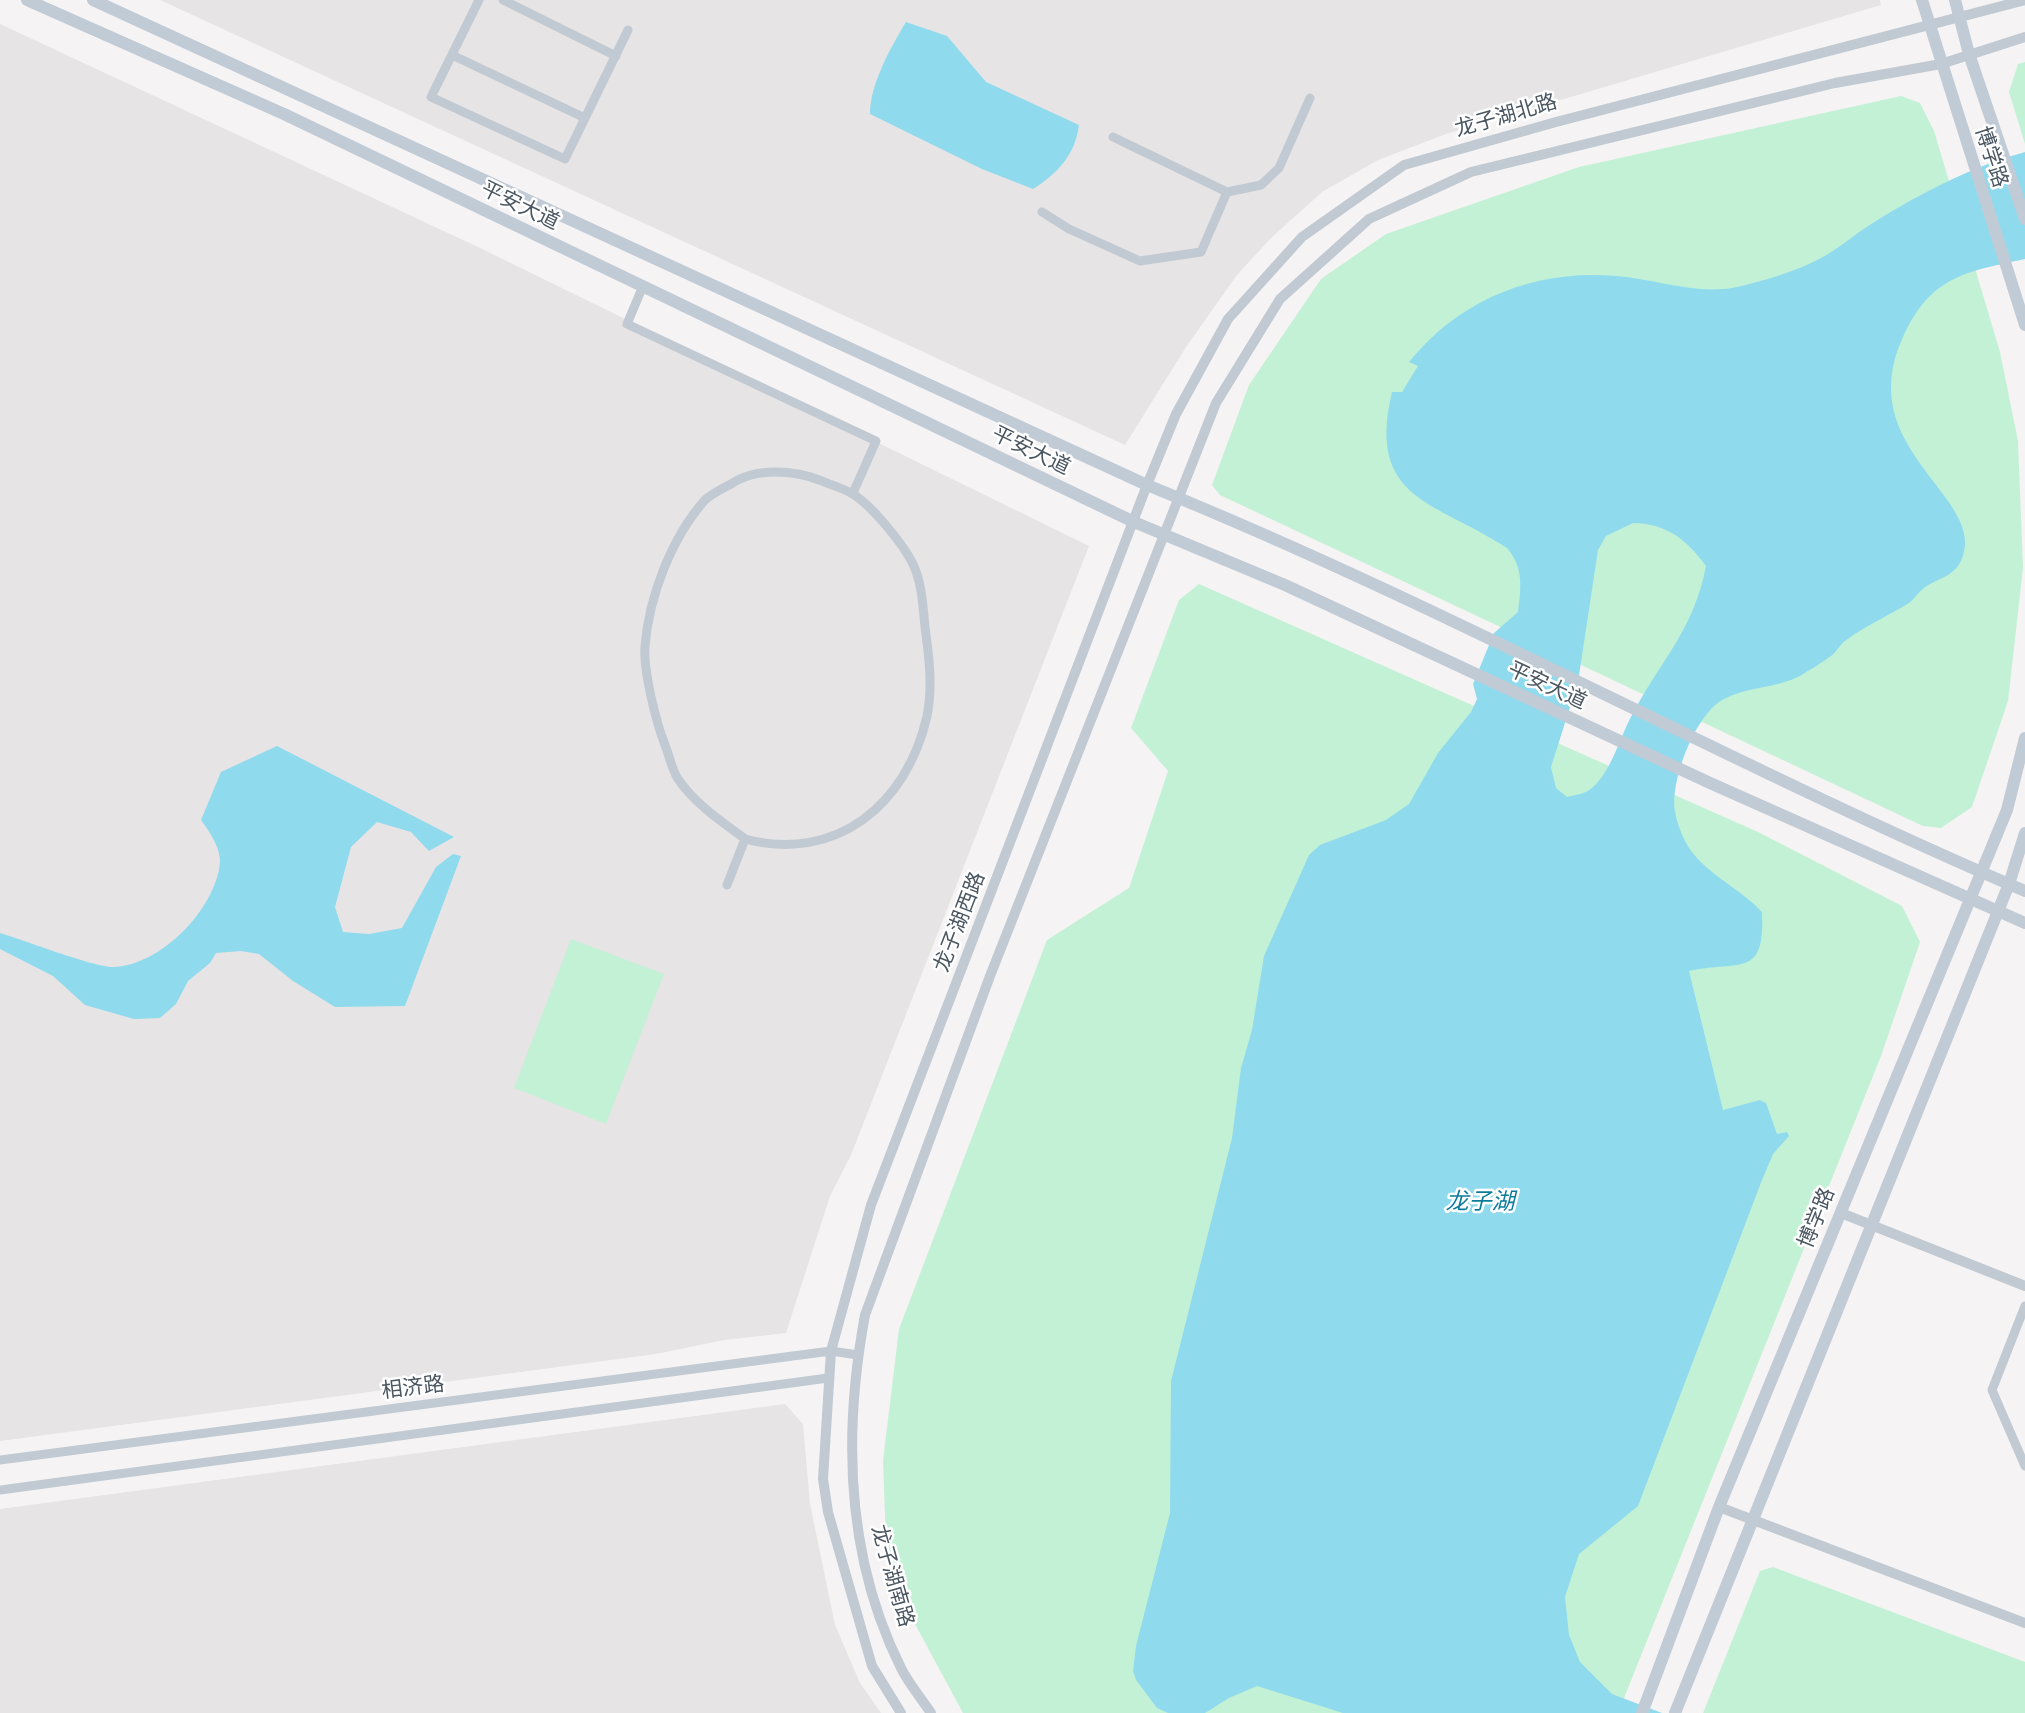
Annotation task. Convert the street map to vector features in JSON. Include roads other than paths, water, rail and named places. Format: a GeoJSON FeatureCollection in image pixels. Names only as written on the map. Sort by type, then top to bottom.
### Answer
{"type":"FeatureCollection","features":[{"type":"Feature","properties":{"kind":"main road","name":"平安大道"},"geometry":{"type":"LineString","coordinates":[[27,0],[284,114],[1133,522],[1285,585],[1710,783],[2025,923]]}},
{"type":"Feature","properties":{"kind":"main road","name":"平安大道"},"geometry":{"type":"LineString","coordinates":[[93,0],[1147,485],[1322,561],[1721,753],[2025,891]]}},
{"type":"Feature","properties":{"kind":"main road","name":"博学路"},"geometry":{"type":"LineString","coordinates":[[1922,0],[2025,325]]}},
{"type":"Feature","properties":{"kind":"main road","name":"博学路"},"geometry":{"type":"LineString","coordinates":[[1955,0],[1969,54],[2025,219]]}},
{"type":"Feature","properties":{"kind":"main road","name":"博学路"},"geometry":{"type":"LineString","coordinates":[[1642,1713],[1719,1507],[2007,810],[2025,738]]}},
{"type":"Feature","properties":{"kind":"main road"},"geometry":{"type":"LineString","coordinates":[[1675,1713],[2009,884],[2025,833]]}},
{"type":"Feature","properties":{"kind":"street"},"geometry":{"type":"LineString","coordinates":[[479,0],[431,97],[565,159],[628,30]]}},
{"type":"Feature","properties":{"kind":"street"},"geometry":{"type":"LineString","coordinates":[[503,0],[616,56]]}},
{"type":"Feature","properties":{"kind":"street","name":"龙子湖北路"},"geometry":{"type":"LineString","coordinates":[[1147,485],[1176,414],[1228,319],[1302,237],[1404,165],[1556,122],[2025,1]]}},
{"type":"Feature","properties":{"kind":"street"},"geometry":{"type":"LineString","coordinates":[[858,1355],[865,1315],[990,976],[1163,534],[1216,403],[1280,299],[1369,219],[1471,172],[1835,83],[1941,64],[2025,37]]}},
{"type":"Feature","properties":{"kind":"street"},"geometry":{"type":"LineString","coordinates":[[452,55],[585,118]]}},
{"type":"Feature","properties":{"kind":"street"},"geometry":{"type":"LineString","coordinates":[[1113,137],[1227,192],[1261,185],[1279,168],[1310,98]]}},
{"type":"Feature","properties":{"kind":"street"},"geometry":{"type":"LineString","coordinates":[[1042,212],[1069,229],[1140,261],[1201,252],[1227,192]]}},
{"type":"Feature","properties":{"kind":"street"},"geometry":{"type":"LineString","coordinates":[[643,286],[627,324],[876,441],[853,493]]}},
{"type":"Feature","properties":{"kind":"street"},"geometry":{"type":"LineString","coordinates":[[802,473],[853,493],[888,528],[913,565],[921,595],[931,674],[927,717],[895,788],[875,812],[851,830],[805,844],[766,844],[745,839],[711,814],[677,778],[657,725],[645,648],[655,598],[675,543],[706,500],[744,475],[802,473]]}},
{"type":"Feature","properties":{"kind":"street","name":"龙子湖西路"},"geometry":{"type":"LineString","coordinates":[[828,1377],[831,1351],[871,1205],[1147,485]]}},
{"type":"Feature","properties":{"kind":"street"},"geometry":{"type":"LineString","coordinates":[[727,885],[745,839]]}},
{"type":"Feature","properties":{"kind":"street"},"geometry":{"type":"LineString","coordinates":[[1841,1213],[2025,1286]]}},
{"type":"Feature","properties":{"kind":"street"},"geometry":{"type":"LineString","coordinates":[[2025,1306],[1992,1390],[2025,1466]]}},
{"type":"Feature","properties":{"kind":"street","name":"相济路"},"geometry":{"type":"LineString","coordinates":[[0,1460],[831,1351],[858,1355]]}},
{"type":"Feature","properties":{"kind":"street","name":"龙子湖南路"},"geometry":{"type":"LineString","coordinates":[[858,1355],[851,1480],[858,1538],[874,1596],[901,1668],[930,1713]]}},
{"type":"Feature","properties":{"kind":"street"},"geometry":{"type":"LineString","coordinates":[[0,1490],[828,1377]]}},
{"type":"Feature","properties":{"kind":"street","name":"龙子湖南路"},"geometry":{"type":"LineString","coordinates":[[828,1377],[823,1479],[828,1512],[872,1666],[901,1713]]}},
{"type":"Feature","properties":{"kind":"street"},"geometry":{"type":"LineString","coordinates":[[1719,1507],[2025,1623]]}},
{"type":"Feature","properties":{"kind":"water"},"geometry":{"type":"Polygon","coordinates":[[[906,22],[947,36],[986,82],[1079,125],[1074,145],[1057,170],[1033,189],[982,169],[870,114],[877,78],[906,22]]]}},
{"type":"Feature","properties":{"kind":"water","name":"龙子湖"},"geometry":{"type":"Polygon","coordinates":[[[2025,152],[2025,259],[1967,273],[1938,289],[1925,301],[1903,337],[1892,377],[1894,411],[1906,441],[1957,515],[1965,538],[1961,561],[1953,571],[1924,588],[1909,603],[1853,636],[1835,653],[1800,676],[1724,699],[1704,718],[1695,732],[1677,782],[1676,815],[1692,852],[1762,912],[1762,933],[1754,957],[1736,965],[1689,971],[1723,1110],[1760,1100],[1766,1103],[1777,1134],[1787,1132],[1789,1136],[1773,1154],[1762,1180],[1638,1506],[1579,1554],[1565,1597],[1569,1635],[1580,1662],[1612,1694],[1662,1713],[1343,1713],[1257,1686],[1229,1698],[1205,1713],[1168,1713],[1157,1708],[1136,1680],[1133,1671],[1136,1646],[1170,1513],[1171,1381],[1232,1138],[1241,1068],[1252,1030],[1264,956],[1309,855],[1320,845],[1386,820],[1409,804],[1438,753],[1471,712],[1477,699],[1473,684],[1494,633],[1518,612],[1519,571],[1507,548],[1433,507],[1413,493],[1398,477],[1389,456],[1387,428],[1392,392],[1402,392],[1418,366],[1409,362],[1429,340],[1451,321],[1501,293],[1528,284],[1586,275],[1616,276],[1703,289],[1751,284],[1818,260],[1912,200],[1948,181],[2025,152]],[[1633,523],[1606,536],[1598,550],[1578,682],[1551,767],[1556,788],[1567,797],[1589,790],[1605,772],[1633,713],[1685,626],[1701,588],[1706,566],[1699,556],[1675,535],[1645,524],[1633,523]]]}},
{"type":"Feature","properties":{"kind":"water"},"geometry":{"type":"Polygon","coordinates":[[[277,746],[454,837],[429,851],[411,832],[377,822],[351,847],[335,907],[343,932],[369,934],[402,928],[436,867],[453,854],[461,856],[405,1006],[335,1007],[293,981],[259,954],[241,951],[216,953],[210,963],[188,981],[176,1004],[160,1018],[134,1019],[85,1005],[53,976],[0,949],[0,933],[75,958],[113,967],[149,957],[166,946],[196,916],[216,881],[220,863],[219,852],[201,820],[221,772],[277,746]]]}}]}
